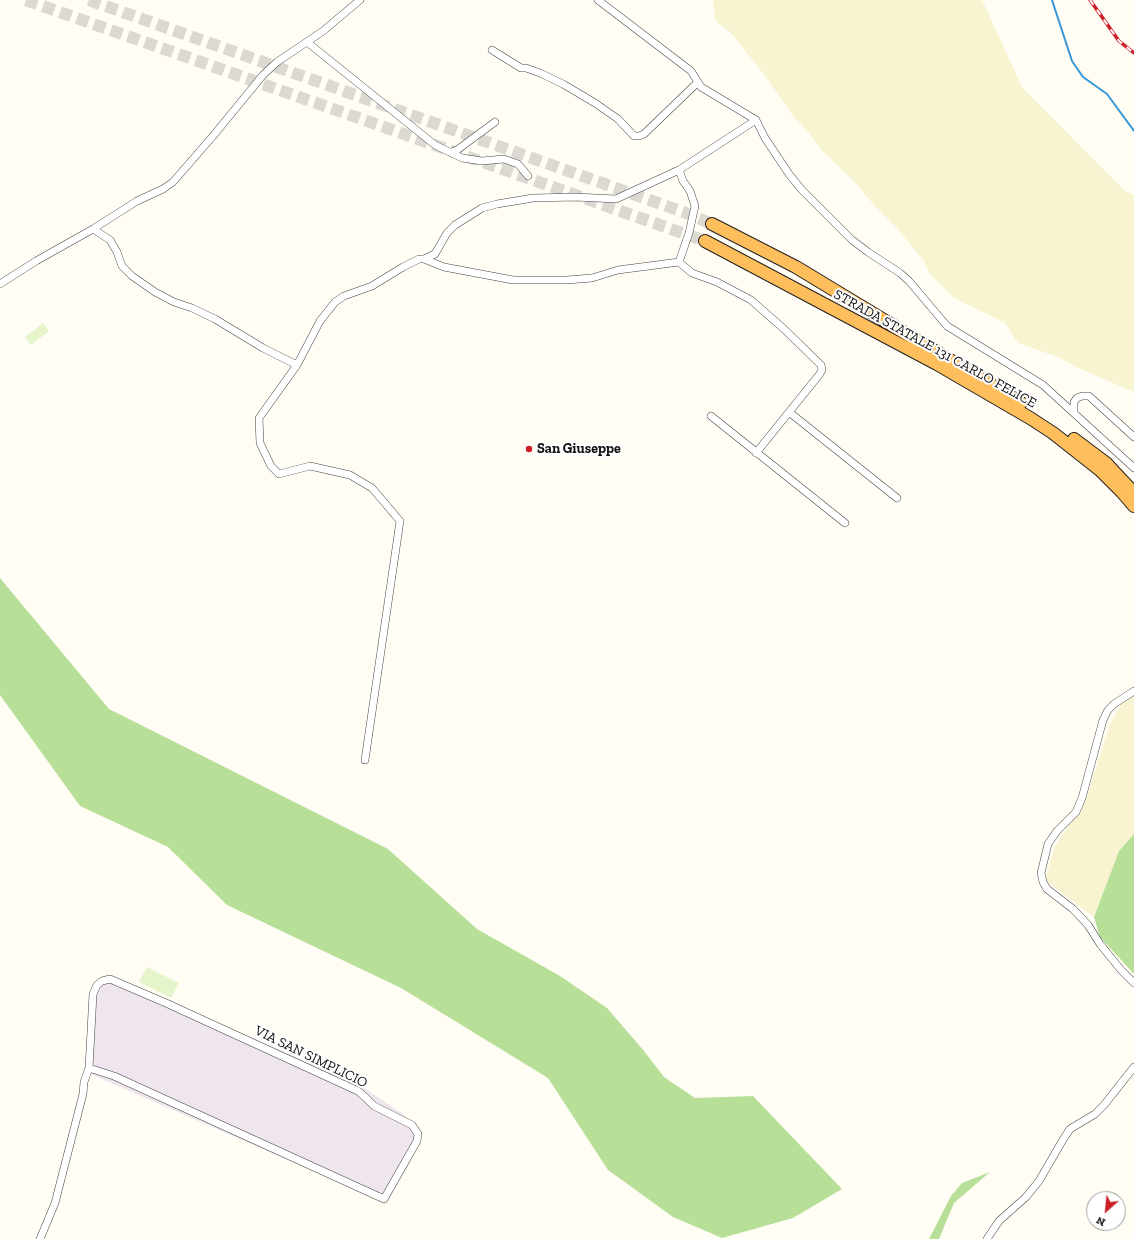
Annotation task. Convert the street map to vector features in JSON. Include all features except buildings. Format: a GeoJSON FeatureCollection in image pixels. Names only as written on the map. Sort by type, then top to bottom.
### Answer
{"type":"FeatureCollection","features":[{"type":"Feature","properties":{"kind":"highway","name":"STRADA STATALE 131 CARLO FELICE"},"geometry":{"type":"LineString","coordinates":[[712,224],[796,266],[1024,405],[1056,426],[1106,463],[1134,493]]}},
{"type":"Feature","properties":{"kind":"highway","name":"STRADA STATALE 131 CARLO FELICE"},"geometry":{"type":"LineString","coordinates":[[705,241],[936,364],[1030,418],[1053,433],[1100,470],[1134,506]]}},
{"type":"Feature","properties":{"kind":"highway"},"geometry":{"type":"LineString","coordinates":[[1024,405],[1030,418]]}},
{"type":"Feature","properties":{"kind":"street"},"geometry":{"type":"LineString","coordinates":[[0,284],[137,201],[163,189],[172,182],[263,75],[277,62],[323,31],[360,0]]}},
{"type":"Feature","properties":{"kind":"street"},"geometry":{"type":"LineString","coordinates":[[598,0],[691,71],[701,87],[756,120],[765,138],[788,174],[801,189],[852,240],[900,273],[909,281],[948,326],[1043,385],[1134,468]]}},
{"type":"Feature","properties":{"kind":"street"},"geometry":{"type":"LineString","coordinates":[[307,42],[435,145],[462,158],[482,161],[504,159],[518,164],[528,176]]}},
{"type":"Feature","properties":{"kind":"street"},"geometry":{"type":"LineString","coordinates":[[492,50],[521,68],[526,68],[540,73],[564,84],[618,119],[634,136],[644,134],[698,82]]}},
{"type":"Feature","properties":{"kind":"street"},"geometry":{"type":"LineString","coordinates":[[365,760],[400,521],[372,488],[350,475],[310,466],[279,474],[271,466],[260,443],[259,418],[297,365],[320,321],[335,302],[344,296],[372,286],[403,267],[435,254],[447,233],[455,225],[482,208],[533,198],[575,197],[616,199],[679,170],[756,120]]}},
{"type":"Feature","properties":{"kind":"street"},"geometry":{"type":"LineString","coordinates":[[451,152],[458,150],[495,122]]}},
{"type":"Feature","properties":{"kind":"street"},"geometry":{"type":"LineString","coordinates":[[679,170],[683,181],[690,191],[695,206],[689,232],[679,262]]}},
{"type":"Feature","properties":{"kind":"street"},"geometry":{"type":"LineString","coordinates":[[93,229],[110,240],[117,252],[122,266],[132,276],[155,292],[174,302],[192,308],[215,319],[263,348],[297,365]]}},
{"type":"Feature","properties":{"kind":"street"},"geometry":{"type":"LineString","coordinates":[[424,259],[444,267],[512,280],[567,280],[592,278],[618,270],[679,262],[692,273],[716,282],[751,300],[784,329],[821,365],[822,370],[756,453]]}},
{"type":"Feature","properties":{"kind":"street"},"geometry":{"type":"LineString","coordinates":[[1074,412],[1074,402],[1077,398],[1089,396],[1134,437]]}},
{"type":"Feature","properties":{"kind":"street"},"geometry":{"type":"LineString","coordinates":[[789,412],[897,498]]}},
{"type":"Feature","properties":{"kind":"street"},"geometry":{"type":"LineString","coordinates":[[711,416],[845,523]]}},
{"type":"Feature","properties":{"kind":"street"},"geometry":{"type":"LineString","coordinates":[[1134,692],[1114,704],[1108,710],[1103,720],[1082,798],[1076,812],[1057,831],[1048,844],[1041,873],[1042,882],[1047,889],[1073,909],[1088,925],[1100,944],[1121,970],[1134,983]]}},
{"type":"Feature","properties":{"kind":"street","name":"VIA SAN SIMPLICIO"},"geometry":{"type":"LineString","coordinates":[[40,1239],[55,1203],[84,1094],[84,1082],[89,1068],[93,994],[97,986],[102,981],[110,979],[166,1003],[358,1092],[374,1106],[412,1125],[418,1134],[417,1141],[384,1199],[114,1076],[89,1068]]}},
{"type":"Feature","properties":{"kind":"street"},"geometry":{"type":"LineString","coordinates":[[987,1239],[999,1221],[1026,1197],[1039,1181],[1070,1129],[1095,1114],[1134,1067]]}},
{"type":"Feature","properties":{"kind":"shaded area"},"geometry":{"type":"Polygon","coordinates":[[[713,0],[982,0],[1022,87],[1125,191],[1134,195],[1134,392],[1078,368],[1058,357],[1018,343],[1005,323],[954,298],[929,273],[924,261],[897,228],[873,204],[852,179],[822,151],[806,129],[793,116],[766,77],[731,33],[715,20],[713,0]]]}},
{"type":"Feature","properties":{"kind":"shaded area"},"geometry":{"type":"Polygon","coordinates":[[[1134,690],[1134,834],[1119,851],[1094,917],[1045,880],[1055,846],[1086,800],[1110,724],[1127,694],[1134,690]]]}},
{"type":"Feature","properties":{"kind":"shaded area"},"geometry":{"type":"Polygon","coordinates":[[[119,980],[360,1085],[403,1114],[417,1128],[420,1136],[415,1153],[387,1203],[88,1073],[89,1002],[95,985],[119,980]]]}},
{"type":"Feature","properties":{"kind":"green space"},"geometry":{"type":"Polygon","coordinates":[[[43,323],[49,331],[31,345],[25,337],[43,323]]]}},
{"type":"Feature","properties":{"kind":"green space"},"geometry":{"type":"Polygon","coordinates":[[[0,578],[109,709],[388,849],[477,929],[560,976],[607,1008],[664,1077],[695,1098],[753,1096],[842,1189],[793,1218],[722,1238],[673,1217],[608,1170],[548,1078],[401,988],[227,905],[168,847],[80,806],[0,695],[0,578]]]}},
{"type":"Feature","properties":{"kind":"green space"},"geometry":{"type":"Polygon","coordinates":[[[1134,834],[1134,974],[1100,937],[1094,917],[1119,851],[1134,834]]]}},
{"type":"Feature","properties":{"kind":"green space"},"geometry":{"type":"Polygon","coordinates":[[[147,967],[179,983],[171,998],[139,982],[147,967]]]}},
{"type":"Feature","properties":{"kind":"green space"},"geometry":{"type":"Polygon","coordinates":[[[990,1172],[954,1203],[939,1239],[929,1239],[951,1196],[962,1183],[990,1172]]]}},
{"type":"Feature","properties":{"kind":"waterway"},"geometry":{"type":"LineString","coordinates":[[1052,0],[1072,61],[1083,77],[1107,94],[1134,131]]}},
{"type":"Feature","properties":{"kind":"tunnel"},"geometry":{"type":"LineString","coordinates":[[26,0],[705,241]]}},
{"type":"Feature","properties":{"kind":"tunnel"},"geometry":{"type":"LineString","coordinates":[[89,0],[686,213],[712,224]]}},
{"type":"Feature","properties":{"kind":"railway"},"geometry":{"type":"LineString","coordinates":[[1090,0],[1119,41],[1134,53]]}},
{"type":"Feature","properties":{"kind":"place","name":"San Giuseppe"},"geometry":{"type":"Point","coordinates":[529,449]}}]}
